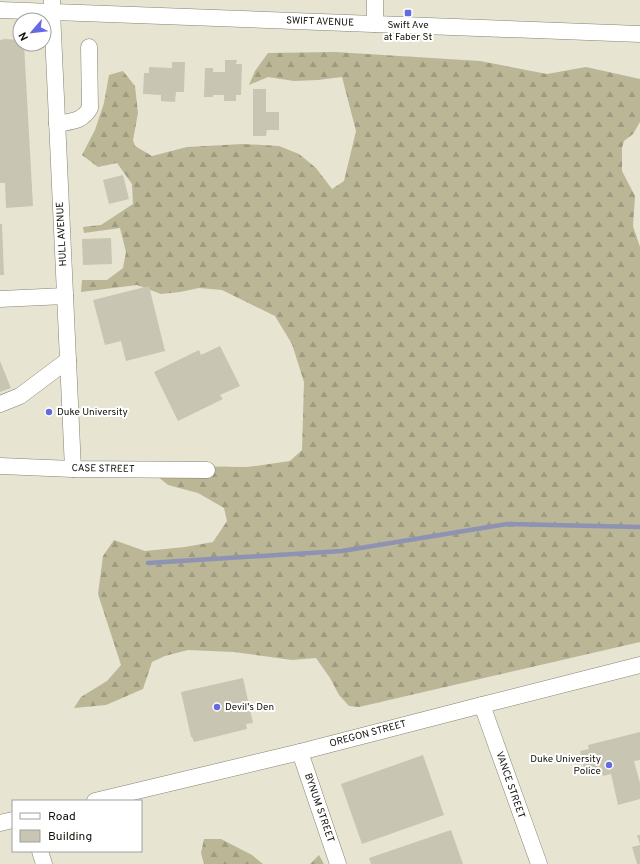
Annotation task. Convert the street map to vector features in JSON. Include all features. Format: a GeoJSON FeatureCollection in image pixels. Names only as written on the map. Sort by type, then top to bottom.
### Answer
{"type":"FeatureCollection","features":[{"type":"Feature","properties":{"kind":"street"},"geometry":{"type":"LineString","coordinates":[[375,0],[375,24]]}},
{"type":"Feature","properties":{"kind":"street","name":"SWIFT AVENUE"},"geometry":{"type":"LineString","coordinates":[[0,10],[52,6],[375,24],[640,34]]}},
{"type":"Feature","properties":{"kind":"street","name":"HULL AVENUE"},"geometry":{"type":"LineString","coordinates":[[52,6],[73,469]]}},
{"type":"Feature","properties":{"kind":"street"},"geometry":{"type":"LineString","coordinates":[[57,124],[82,118],[90,108],[89,47]]}},
{"type":"Feature","properties":{"kind":"street"},"geometry":{"type":"LineString","coordinates":[[0,299],[65,296]]}},
{"type":"Feature","properties":{"kind":"street"},"geometry":{"type":"LineString","coordinates":[[0,404],[20,396],[68,360]]}},
{"type":"Feature","properties":{"kind":"street","name":"CASE STREET"},"geometry":{"type":"LineString","coordinates":[[0,466],[73,469],[207,470]]}},
{"type":"Feature","properties":{"kind":"street","name":"OREGON STREET"},"geometry":{"type":"LineString","coordinates":[[99,800],[300,752],[640,665]]}},
{"type":"Feature","properties":{"kind":"street","name":"VANCE STREET"},"geometry":{"type":"LineString","coordinates":[[482,705],[539,864]]}},
{"type":"Feature","properties":{"kind":"street","name":"BYNUM STREET"},"geometry":{"type":"LineString","coordinates":[[300,752],[338,864]]}},
{"type":"Feature","properties":{"kind":"street"},"geometry":{"type":"LineString","coordinates":[[0,823],[12,820]]}},
{"type":"Feature","properties":{"kind":"street"},"geometry":{"type":"LineString","coordinates":[[40,852],[44,864]]}},
{"type":"Feature","properties":{"kind":"green space"},"geometry":{"type":"Polygon","coordinates":[[[335,52],[480,61],[547,74],[586,67],[640,79],[640,122],[633,134],[624,141],[622,148],[622,171],[635,196],[633,226],[640,247],[640,642],[359,707],[349,706],[339,695],[330,678],[316,658],[292,660],[234,652],[188,650],[165,656],[152,662],[143,689],[106,705],[74,708],[81,697],[107,681],[121,665],[98,594],[103,556],[114,540],[145,551],[185,547],[213,542],[227,521],[224,508],[198,493],[168,485],[157,476],[163,466],[248,467],[290,461],[302,450],[304,382],[292,344],[275,316],[222,290],[199,288],[161,294],[137,285],[81,292],[82,280],[107,280],[123,268],[126,252],[120,228],[84,233],[83,227],[101,225],[133,204],[132,184],[117,163],[98,167],[82,155],[95,130],[104,103],[109,75],[123,71],[135,86],[138,113],[133,140],[135,146],[152,156],[187,147],[243,144],[279,146],[299,154],[316,168],[332,189],[344,181],[356,131],[342,77],[294,81],[268,77],[249,85],[255,71],[268,53],[335,52]]]}},
{"type":"Feature","properties":{"kind":"green space"},"geometry":{"type":"Polygon","coordinates":[[[204,839],[221,839],[252,855],[263,864],[204,864],[201,853],[204,839]]]}},
{"type":"Feature","properties":{"kind":"green space"},"geometry":{"type":"Polygon","coordinates":[[[319,855],[324,864],[310,864],[319,855]]]}},
{"type":"Feature","properties":{"kind":"building"},"geometry":{"type":"Polygon","coordinates":[[[12,39],[12,52],[24,52],[33,206],[6,208],[5,183],[0,183],[0,40],[12,39]]]}},
{"type":"Feature","properties":{"kind":"building"},"geometry":{"type":"Polygon","coordinates":[[[225,60],[237,60],[236,64],[242,64],[241,95],[236,95],[236,101],[224,101],[224,95],[204,97],[205,68],[213,68],[213,72],[225,72],[225,60]]]}},
{"type":"Feature","properties":{"kind":"building"},"geometry":{"type":"Polygon","coordinates":[[[172,62],[185,62],[184,92],[176,92],[175,102],[161,101],[161,95],[143,94],[144,73],[149,73],[149,67],[172,68],[172,62]]]}},
{"type":"Feature","properties":{"kind":"building"},"geometry":{"type":"Polygon","coordinates":[[[253,89],[266,89],[266,112],[279,112],[279,130],[267,130],[266,136],[253,136],[253,89]]]}},
{"type":"Feature","properties":{"kind":"building"},"geometry":{"type":"Polygon","coordinates":[[[123,175],[129,199],[109,204],[103,180],[123,175]]]}},
{"type":"Feature","properties":{"kind":"building"},"geometry":{"type":"Polygon","coordinates":[[[0,224],[2,224],[4,275],[0,275],[0,224]]]}},
{"type":"Feature","properties":{"kind":"building"},"geometry":{"type":"Polygon","coordinates":[[[111,238],[112,264],[83,265],[82,239],[111,238]]]}},
{"type":"Feature","properties":{"kind":"building"},"geometry":{"type":"Polygon","coordinates":[[[149,286],[165,351],[126,361],[121,341],[105,345],[93,300],[149,286]]]}},
{"type":"Feature","properties":{"kind":"building"},"geometry":{"type":"Polygon","coordinates":[[[220,346],[240,386],[220,395],[223,399],[178,421],[154,372],[199,350],[201,355],[220,346]]]}},
{"type":"Feature","properties":{"kind":"building"},"geometry":{"type":"Polygon","coordinates":[[[0,361],[11,388],[0,392],[0,361]]]}},
{"type":"Feature","properties":{"kind":"building","name":"Devil's Den"},"geometry":{"type":"Polygon","coordinates":[[[243,678],[253,723],[246,724],[247,729],[194,742],[191,737],[181,692],[243,678]]]}},
{"type":"Feature","properties":{"kind":"building","name":"Duke University Police"},"geometry":{"type":"Polygon","coordinates":[[[640,732],[640,760],[634,761],[640,783],[640,799],[618,805],[611,774],[603,776],[601,769],[585,773],[580,751],[589,749],[588,745],[640,732]]]}},
{"type":"Feature","properties":{"kind":"building"},"geometry":{"type":"Polygon","coordinates":[[[423,755],[444,815],[362,844],[341,784],[423,755]]]}},
{"type":"Feature","properties":{"kind":"building"},"geometry":{"type":"Polygon","coordinates":[[[451,830],[463,864],[371,864],[369,858],[451,830]]]}},
{"type":"Feature","properties":{"kind":"building"},"geometry":{"type":"Polygon","coordinates":[[[637,835],[640,835],[640,844],[637,835]]]}},
{"type":"Feature","properties":{"kind":"building"},"geometry":{"type":"Polygon","coordinates":[[[640,845],[640,864],[637,864],[632,847],[640,845]]]}},
{"type":"Feature","properties":{"kind":"waterway"},"geometry":{"type":"LineString","coordinates":[[148,563],[342,551],[507,524],[640,527]]}},
{"type":"Feature","properties":{"kind":"place","name":"Swift Ave at Faber St"},"geometry":{"type":"Point","coordinates":[408,13]}},
{"type":"Feature","properties":{"kind":"place","name":"Duke University"},"geometry":{"type":"Point","coordinates":[49,412]}},
{"type":"Feature","properties":{"kind":"place","name":"Devil's Den"},"geometry":{"type":"Point","coordinates":[217,707]}},
{"type":"Feature","properties":{"kind":"place","name":"Duke University Police"},"geometry":{"type":"Point","coordinates":[609,765]}}]}
